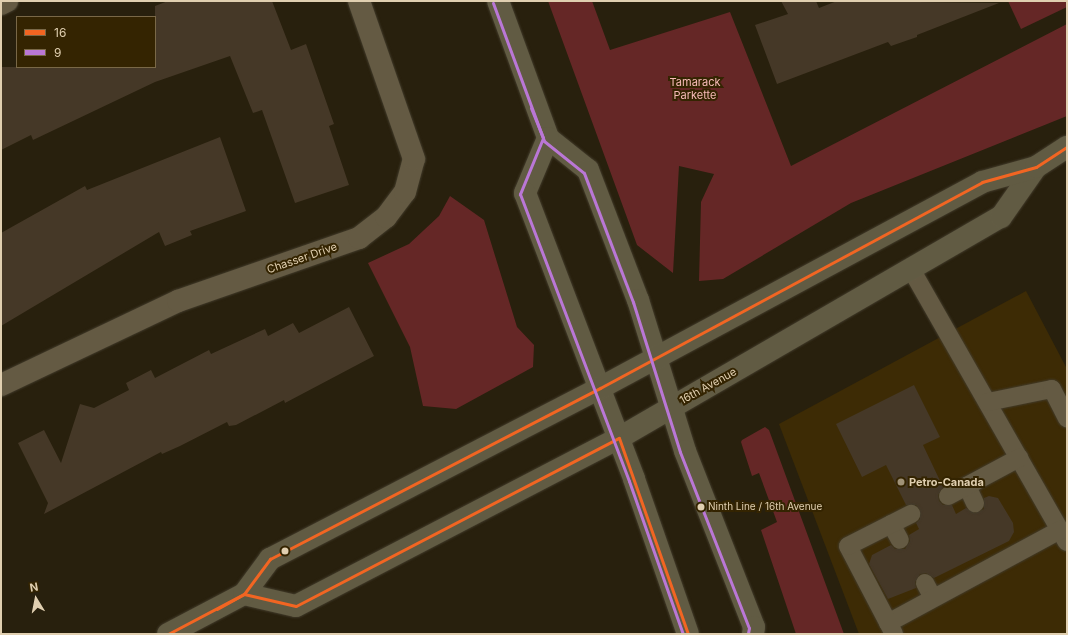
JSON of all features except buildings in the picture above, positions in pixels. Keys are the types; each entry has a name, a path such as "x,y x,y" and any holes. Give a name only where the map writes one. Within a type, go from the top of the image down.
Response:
{"main road":[{"path":"498,1 548,138 588,170 638,300 685,451 754,627 753,634"},
{"path":"548,138 525,193 619,438 688,634"},
{"name":"16th Avenue","path":"168,634 244,594 270,560 600,388 656,356 982,182 1036,167 1067,147"},
{"name":"16th Avenue","path":"244,594 296,606 619,438 671,406 1002,217 1036,167"}],"street":[{"path":"1,4 7,1"},
{"name":"Chasser Drive","path":"1,385 178,302 359,238 386,217 405,192 414,159 359,1"}],"lane":[{"path":"911,269 1063,536 1001,553 929,591 891,628 848,546 911,514"},
{"path":"988,402 1052,389 1067,418"},
{"path":"948,496 1019,458"},
{"path":"967,486 975,503"},
{"path":"891,524 900,540"}],"shaded area":[{"path":"1026,291 1067,369 1067,634 859,634 779,424"}],"green space":[{"name":"Tamarack Parkette","path":"548,1 592,1 610,50 730,12 791,166 1067,24 1067,116 851,203 723,279 699,281 701,202 714,174 679,166 673,273 637,245"},
{"path":"1008,1 1067,1 1067,7 1021,29"},
{"path":"450,196 484,220 517,327 534,345 533,367 456,409 423,406 410,347 368,263 409,244 439,216"},
{"path":"765,427 769,430 844,634 796,634 761,530 777,522 759,473 752,476 741,442"}],"transit line":[{"name":"9","path":"493,3 544,141 584,173 633,302 680,452 749,628 748,633"},
{"name":"9","path":"531,108 543,138 520,194 629,481 683,634"},
{"name":"16","path":"168,634 244,594 270,559 600,388 982,182 1036,167 1067,147"},
{"name":"16","path":"217,609 244,594 296,606 619,438 688,634"}],"place":[{"name":"Petro-Canada","path":"901,482"},
{"name":"Ninth Line / 16th Avenue","path":"701,507"}]}
